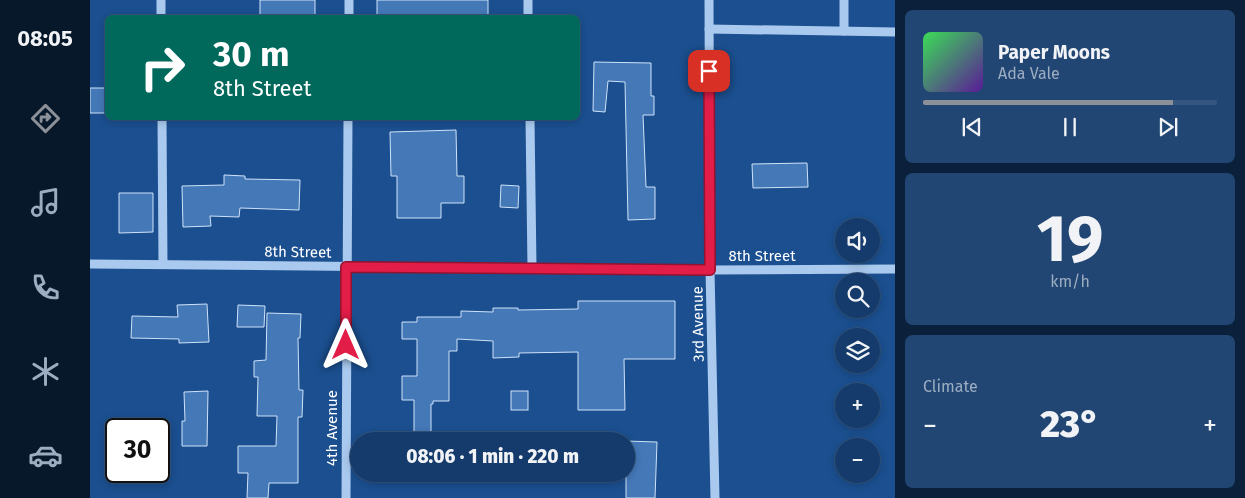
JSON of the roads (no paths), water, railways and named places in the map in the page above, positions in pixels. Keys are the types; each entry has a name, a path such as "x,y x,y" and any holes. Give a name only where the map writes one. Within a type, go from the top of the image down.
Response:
{"street":[{"path":"161,0 161,15"},
{"path":"349,15 350,0"},
{"path":"528,0 528,15"},
{"name":"3rd Avenue","path":"709,0 710,270 715,498"},
{"path":"844,0 844,31"},
{"path":"709,29 895,32"},
{"path":"162,120 162,264"},
{"name":"4th Avenue","path":"346,498 348,120"},
{"path":"530,120 532,268"},
{"name":"8th Street","path":"90,264 895,270"}]}
